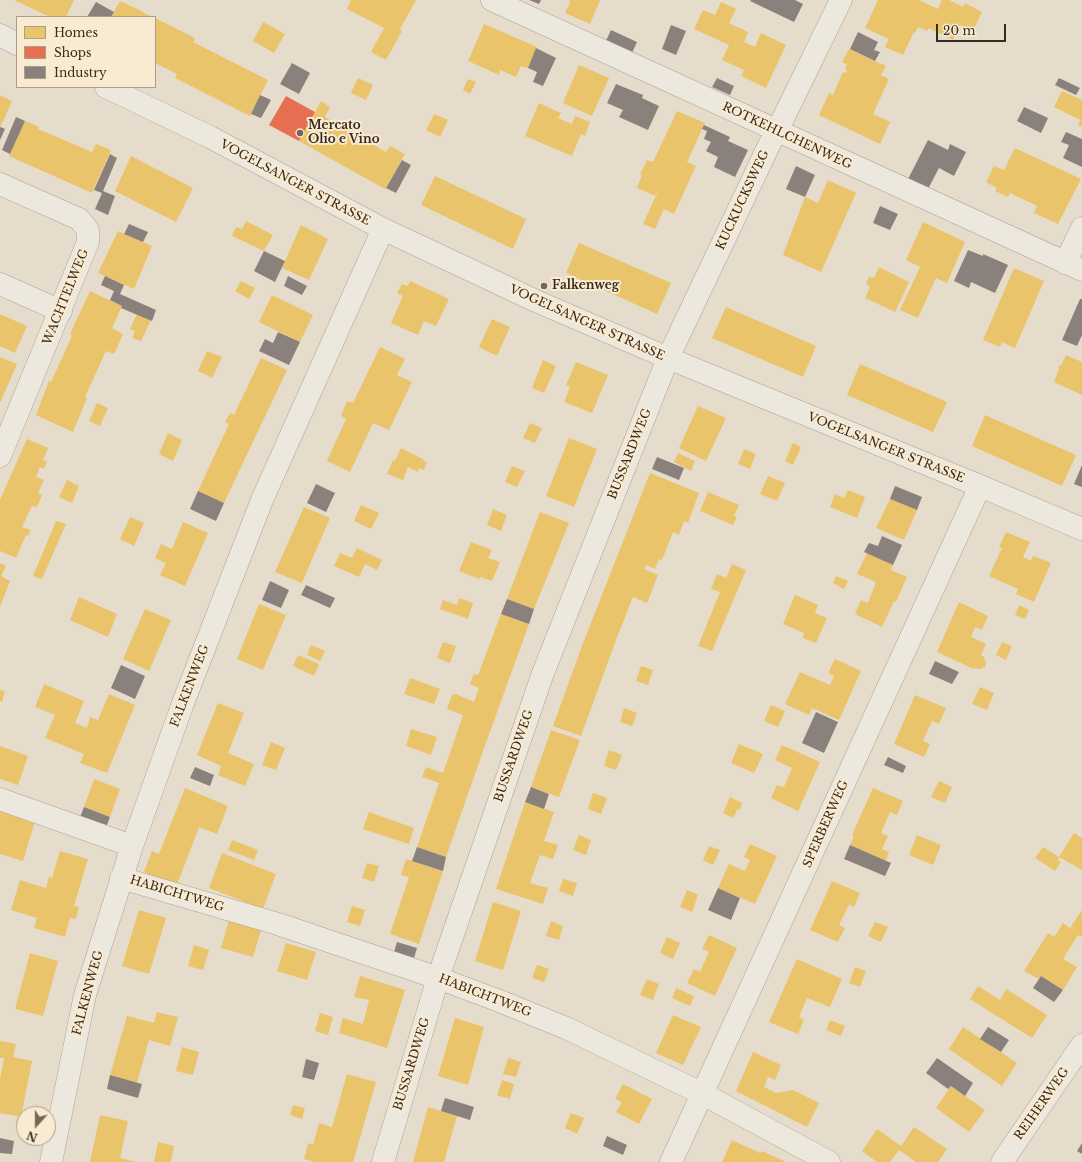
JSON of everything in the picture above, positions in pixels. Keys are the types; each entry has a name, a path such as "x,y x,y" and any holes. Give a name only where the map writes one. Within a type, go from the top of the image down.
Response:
{"street":[{"name":"ROTKEHLCHENWEG","path":"494,0 777,132 1074,267"},
{"name":"KUCKUCKSWEG","path":"668,358 770,143 777,132 841,0"},
{"path":"0,35 16,43"},
{"name":"VOGELSANGER STRASSE","path":"108,88 210,137 383,229 536,301 668,358 1082,529"},
{"name":"WACHTELWEG","path":"0,184 79,219 88,230 88,242 61,311 0,456"},
{"path":"1074,267 1082,228"},
{"name":"FALKENWEG","path":"51,1162 85,995 132,846 183,703 262,500 383,229"},
{"path":"0,284 61,311"},
{"name":"BUSSARDWEG","path":"383,1162 438,978 543,673 668,358"},
{"name":"SPERBERWEG","path":"671,1162 980,486"},
{"path":"0,800 132,846"},
{"name":"HABICHTWEG","path":"121,878 278,924 438,978 566,1028 703,1094 829,1162"},
{"name":"REIHERWEG","path":"1002,1162 1082,1046"}],"building: Homes":[{"path":"14,0 74,0 66,16 48,16"},
{"path":"351,0 416,0 400,29 402,31 386,60 371,52 384,28 347,9"},
{"path":"570,0 600,0 590,24 565,13"},
{"path":"878,0 919,0 938,9 942,0 949,0 963,7 965,3 982,12 973,31 960,25 953,40 929,28 927,31 918,27 903,55 885,47 889,39 865,28"},
{"path":"120,1 150,16 112,16"},
{"path":"721,2 736,9 729,23 748,32 744,42 755,47 761,33 786,45 766,88 741,76 744,70 722,60 729,45 694,29 703,10 715,15"},
{"path":"156,18 195,38 193,42 268,80 250,116 175,78 177,74 156,64"},
{"path":"263,22 285,34 274,53 253,41"},
{"path":"484,24 537,47 528,68 521,66 516,77 500,70 499,75 468,61"},
{"path":"849,49 886,66 881,75 889,79 873,114 890,122 880,144 819,115 829,93 833,95 843,72 846,73 847,70 845,69 847,64 842,62"},
{"path":"579,65 609,78 592,116 563,103"},
{"path":"358,78 373,85 366,100 351,93"},
{"path":"468,79 476,82 470,94 463,90"},
{"path":"1062,91 1082,100 1082,127 1078,125 1080,120 1054,107"},
{"path":"0,95 12,101 0,128"},
{"path":"321,101 330,107 325,117 386,152 390,146 405,154 385,189 299,141"},
{"path":"539,103 561,113 558,118 572,124 575,116 590,122 585,136 581,134 572,156 525,136"},
{"path":"677,111 705,123 687,162 696,166 674,214 664,209 655,229 643,224 663,180 655,196 637,188 642,175 640,175 647,160 653,162"},
{"path":"434,114 448,120 440,137 426,130"},
{"path":"25,121 39,127 38,129 92,152 96,144 111,150 92,193 9,156"},
{"path":"1015,148 1081,179 1058,224 1034,213 1037,206 1010,193 1008,197 995,191 997,188 986,182 994,166 1004,170"},
{"path":"131,156 193,188 176,222 115,191"},
{"path":"435,176 526,219 513,249 421,205"},
{"path":"828,180 856,193 821,272 783,255 805,197 818,203"},
{"path":"246,221 273,235 264,251 232,236 236,227 242,229"},
{"path":"923,222 965,242 947,283 936,278 918,318 900,310 920,267 906,260"},
{"path":"301,225 328,239 309,280 282,268"},
{"path":"118,231 152,246 134,289 98,273"},
{"path":"579,243 671,283 657,314 566,273"},
{"path":"879,267 909,282 895,312 865,298 870,287 866,283 869,277 874,278"},
{"path":"1014,268 1044,281 1015,348 1002,342 1000,347 983,340"},
{"path":"241,281 255,288 249,299 235,291"},
{"path":"410,281 449,299 436,326 424,321 418,335 391,323 403,296 397,293 402,284 408,286"},
{"path":"90,291 122,306 112,328 123,334 114,354 106,351 85,397 87,398 73,432 36,415 49,381 51,382 72,336 70,334"},
{"path":"272,295 313,315 300,342 259,322"},
{"path":"726,307 816,346 803,377 712,338"},
{"path":"0,314 27,326 15,353 0,346"},
{"path":"137,314 151,320 141,341 132,338 135,331 130,329"},
{"path":"492,319 510,327 497,356 479,347"},
{"path":"380,347 405,359 397,375 412,382 389,430 373,423 350,472 327,461 346,419 341,416 347,401 353,403"},
{"path":"207,351 222,357 212,378 198,371"},
{"path":"1066,355 1082,362 1082,395 1054,382 1059,369 1058,368 1060,365 1061,366"},
{"path":"0,357 17,364 0,403"},
{"path":"261,358 287,370 224,503 198,491 229,424 225,422 230,413 234,415"},
{"path":"543,360 556,366 544,393 532,388"},
{"path":"576,362 608,375 592,413 564,402 570,387 566,385"},
{"path":"860,364 947,402 933,432 847,395"},
{"path":"97,403 108,408 100,426 89,421"},
{"path":"698,406 726,418 706,461 679,448"},
{"path":"985,415 1076,455 1062,486 972,446"},
{"path":"530,423 542,428 535,443 523,438"},
{"path":"168,433 182,440 173,461 159,454"},
{"path":"569,438 597,449 574,507 546,496"},
{"path":"27,439 48,448 43,460 47,462 44,469 40,467 36,477 44,480 38,493 42,495 37,507 32,506 22,527 31,530 28,536 26,535 16,558 0,551 0,500"},
{"path":"793,443 801,447 793,465 785,461"},
{"path":"401,448 427,462 424,470 419,468 418,472 408,467 403,480 387,474 393,460 395,461"},
{"path":"744,449 756,454 750,469 738,464"},
{"path":"678,453 695,461 691,471 674,462"},
{"path":"512,466 525,471 517,487 505,482"},
{"path":"650,473 699,493 688,523 684,521 679,535 673,532 662,560 659,559 655,569 646,565 644,569 658,575 647,603 633,597 581,736 553,726 583,643"},
{"path":"768,476 785,483 777,501 760,494"},
{"path":"67,480 79,486 72,503 59,497"},
{"path":"848,490 865,497 857,518 830,507 835,494 844,498"},
{"path":"708,492 739,505 734,516 737,517 733,525 700,511"},
{"path":"890,499 917,510 904,540 876,528"},
{"path":"361,505 379,513 371,529 354,521"},
{"path":"304,507 330,518 302,583 275,572"},
{"path":"493,509 507,515 501,531 487,525"},
{"path":"540,512 569,523 534,609 507,599"},
{"path":"130,517 144,523 134,546 120,539"},
{"path":"56,521 66,524 42,579 33,576"},
{"path":"183,522 208,533 185,586 160,575 166,563 155,558 161,544 172,549"},
{"path":"1006,532 1030,542 1023,557 1031,561 1033,556 1051,563 1034,602 1016,594 1018,589 989,576 1002,548 999,547"},
{"path":"471,542 492,550 488,558 500,562 492,581 480,577 479,579 459,571"},
{"path":"357,548 382,560 377,570 365,564 359,577 334,566 340,553 352,558"},
{"path":"867,553 893,565 891,570 907,577 896,602 894,601 882,627 855,614 861,600 868,603 876,582 857,574"},
{"path":"0,563 6,566 1,576 10,581 0,607"},
{"path":"732,564 746,570 712,651 698,646 720,592 711,589 717,574 726,578"},
{"path":"836,576 848,581 844,589 833,583"},
{"path":"795,595 818,605 815,613 827,618 816,643 803,638 804,633 783,624"},
{"path":"79,597 117,614 108,637 70,620"},
{"path":"459,598 473,603 468,619 440,609 443,600 457,605"},
{"path":"959,602 988,616 982,630 975,627 971,637 986,644 981,655 984,657 986,664 985,667 981,669 974,669 937,652"},
{"path":"259,604 286,615 263,670 237,659"},
{"path":"1019,605 1029,610 1025,619 1015,615"},
{"path":"145,609 171,620 149,671 123,659"},
{"path":"501,614 529,624 446,857 417,847 439,783 422,777 426,767 443,773 463,715 447,709 452,695 456,694 474,702 479,688 470,684 474,674 478,675"},
{"path":"443,642 456,646 450,663 437,658"},
{"path":"1002,642 1012,646 1006,660 996,655"},
{"path":"311,645 325,651 320,661 307,655"},
{"path":"298,655 319,664 314,676 293,666"},
{"path":"835,659 861,671 839,720 812,708 809,715 785,704 800,672 830,685 834,676 828,673"},
{"path":"641,666 653,670 648,685 636,681"},
{"path":"410,678 440,689 434,704 404,694"},
{"path":"44,684 84,701 75,723 87,728 90,717 98,720 109,694 135,705 107,773 80,763 84,754 45,738 55,715 35,707"},
{"path":"980,687 994,693 987,710 972,704"},
{"path":"0,690 5,691 2,702 0,701"},
{"path":"915,695 946,708 939,724 932,721 923,741 930,744 924,757 894,744"},
{"path":"218,703 244,713 228,753 254,764 245,786 218,775 221,766 197,755"},
{"path":"771,705 785,711 778,727 764,721"},
{"path":"624,708 637,713 632,726 620,722"},
{"path":"411,729 437,737 431,755 406,746"},
{"path":"551,730 580,740 559,797 531,787"},
{"path":"271,742 285,748 276,770 262,765"},
{"path":"739,744 763,754 754,773 731,763"},
{"path":"782,745 820,762 798,811 771,798 777,785 784,787 792,768 775,760"},
{"path":"0,746 28,756 18,785 0,779"},
{"path":"609,750 622,755 616,770 604,766"},
{"path":"94,779 120,789 110,817 84,807"},
{"path":"939,781 952,787 945,803 931,797"},
{"path":"185,788 228,806 217,834 199,827 177,885 144,872 152,851 159,854"},
{"path":"873,788 903,801 897,815 890,812 881,833 888,836 882,849 889,852 886,861 850,845 854,836 852,835"},
{"path":"593,793 607,798 601,814 588,809"},
{"path":"730,797 742,803 740,810 738,808 733,818 723,813"},
{"path":"525,802 554,812 544,841 558,845 553,859 540,855 530,883 548,888 543,904 496,889"},
{"path":"0,811 35,821 23,861 0,854"},
{"path":"369,812 414,828 409,844 363,829"},
{"path":"1074,833 1082,838 1082,870 1059,857"},
{"path":"579,835 591,840 586,855 573,850"},
{"path":"917,835 941,845 933,865 909,855"},
{"path":"232,840 258,850 254,860 228,850"},
{"path":"750,844 777,856 755,904 718,888 729,864 745,871 750,860 744,857"},
{"path":"709,846 720,850 713,865 703,860"},
{"path":"1043,847 1059,857 1058,860 1061,862 1055,871 1035,858"},
{"path":"60,851 88,859 74,906 79,907 76,919 70,918 65,937 34,928 37,918 11,910 20,880 46,888 49,877 52,878"},
{"path":"222,853 276,874 263,909 209,888"},
{"path":"406,859 443,871 419,944 390,934 409,877 401,875"},
{"path":"367,863 379,866 374,882 362,878"},
{"path":"563,879 577,883 573,896 559,891"},
{"path":"832,881 860,893 854,907 849,905 839,925 845,928 838,942 810,930"},
{"path":"687,890 698,895 692,912 680,907"},
{"path":"493,902 521,911 503,970 475,961"},
{"path":"352,906 365,910 360,926 347,922"},
{"path":"139,910 166,918 149,974 122,966"},
{"path":"1082,910 1082,937 1078,935 1063,959 1077,967 1063,990 1041,976 1039,979 1024,971 1048,933 1054,937 1063,923 1070,928"},
{"path":"229,920 261,930 253,957 221,948"},
{"path":"551,921 563,926 559,940 546,936"},
{"path":"875,922 888,927 881,942 868,936"},
{"path":"709,935 737,948 715,996 687,983 694,969 700,972 709,952 702,949"},
{"path":"667,937 680,943 673,959 660,953"},
{"path":"286,943 316,952 307,980 277,971"},
{"path":"194,945 209,950 203,970 188,966"},
{"path":"30,953 58,961 43,1016 15,1009"},
{"path":"797,959 842,979 830,1007 807,998 799,1017 804,1020 798,1034 769,1022"},
{"path":"537,965 549,969 544,982 532,978"},
{"path":"855,967 866,971 860,987 849,983"},
{"path":"360,976 405,990 387,1048 339,1033 343,1018 363,1024 369,1000 354,997"},
{"path":"647,979 659,984 653,1000 640,995"},
{"path":"978,986 1000,1000 1006,989 1047,1015 1032,1038 970,999"},
{"path":"676,988 694,996 690,1006 672,998"},
{"path":"157,1012 178,1017 170,1046 149,1040 137,1083 110,1075 127,1016 154,1023"},
{"path":"320,1013 333,1017 328,1035 315,1031"},
{"path":"673,1015 701,1027 683,1065 656,1053"},
{"path":"455,1018 484,1027 468,1085 438,1076"},
{"path":"830,1020 845,1026 841,1036 826,1030"},
{"path":"963,1027 1017,1063 1002,1086 949,1049"},
{"path":"0,1041 16,1044 13,1057 32,1061 23,1106 16,1106 16,1116 0,1113 0,1079 4,1058 0,1058"},
{"path":"182,1047 199,1052 193,1075 176,1071"},
{"path":"753,1052 781,1065 775,1080 768,1077 764,1087 776,1093 793,1090 819,1103 807,1127 736,1091"},
{"path":"508,1058 521,1062 516,1077 503,1074"},
{"path":"347,1074 376,1082 353,1162 314,1162 304,1159 308,1143 313,1145 319,1123 332,1127"},
{"path":"502,1080 514,1084 510,1099 497,1095"},
{"path":"623,1084 652,1099 639,1124 616,1112 622,1102 615,1099"},
{"path":"951,1086 985,1110 969,1132 936,1108"},
{"path":"293,1105 305,1108 302,1119 290,1115"},
{"path":"428,1107 457,1116 444,1162 413,1162"},
{"path":"571,1113 584,1118 577,1134 565,1128"},
{"path":"100,1115 128,1121 120,1158 136,1162 90,1162"},
{"path":"914,1127 947,1149 938,1162 916,1162 899,1150 890,1162 877,1162 862,1151 877,1129 901,1146"},
{"path":"732,1140 760,1153 762,1151 786,1162 722,1162"},
{"path":"158,1142 174,1146 171,1162 154,1162"}],"building: Shops":[{"path":"286,96 315,112 299,141 269,125"}],"building: Industry":[{"path":"529,0 541,0 539,4"},
{"path":"795,0 803,4 794,22 750,1"},
{"path":"96,2 114,12 112,16 88,16"},
{"path":"671,25 686,31 676,55 662,49"},
{"path":"611,30 637,42 631,55 605,43"},
{"path":"858,32 878,42 874,50 880,52 875,61 850,49"},
{"path":"536,48 556,58 543,86 533,82 537,72 528,68"},
{"path":"292,63 310,73 299,94 280,84"},
{"path":"717,78 734,86 730,95 712,87"},
{"path":"1059,78 1080,88 1076,95 1055,85"},
{"path":"616,84 643,95 642,98 659,106 648,130 619,117 623,110 607,103"},
{"path":"260,95 271,100 261,118 251,114"},
{"path":"1024,107 1048,118 1041,133 1017,121"},
{"path":"16,117 25,121 10,154 2,150"},
{"path":"704,125 730,137 728,141 748,150 735,177 714,167 718,157 706,151 711,142 704,139 707,131 702,129"},
{"path":"0,128 5,129 0,140"},
{"path":"1066,132 1082,139 1082,167 1063,158 1069,145 1061,142"},
{"path":"928,140 948,150 950,144 966,152 954,176 939,168 926,193 906,183"},
{"path":"110,154 117,158 103,191 115,196 108,215 95,209 102,193 94,190"},
{"path":"402,160 411,165 396,193 386,188"},
{"path":"796,166 815,175 805,197 786,189"},
{"path":"880,206 898,214 890,230 873,223"},
{"path":"129,224 148,232 143,242 124,234"},
{"path":"968,250 983,256 983,254 1008,265 995,293 971,282 969,288 954,281"},
{"path":"264,251 285,261 275,282 254,271"},
{"path":"105,276 124,285 120,294 156,310 152,321 121,308 122,306 110,300 114,291 101,285"},
{"path":"288,276 307,286 302,295 284,286"},
{"path":"1080,299 1082,299 1082,335 1077,346 1062,340"},
{"path":"278,332 300,342 289,365 259,351 265,339 273,343"},
{"path":"657,457 684,468 679,480 652,469"},
{"path":"1082,465 1082,487 1074,484"},
{"path":"316,484 335,493 326,512 307,503"},
{"path":"895,486 922,497 917,510 890,499"},
{"path":"198,491 224,503 216,521 190,509"},
{"path":"882,536 902,545 893,565 864,552 869,543 878,546"},
{"path":"270,581 289,590 281,608 262,600"},
{"path":"306,585 335,598 330,608 301,595"},
{"path":"507,599 534,609 529,624 501,614"},
{"path":"935,661 959,672 952,684 929,674"},
{"path":"121,665 145,676 135,699 111,688"},
{"path":"816,712 838,722 824,753 802,743"},
{"path":"888,757 906,766 903,773 884,765"},
{"path":"195,767 214,775 210,786 190,778"},
{"path":"531,787 549,794 544,809 525,802"},
{"path":"84,807 110,817 105,830 79,820"},
{"path":"850,845 891,863 885,876 844,859"},
{"path":"417,847 446,857 443,871 412,861"},
{"path":"718,888 740,898 731,920 708,910"},
{"path":"397,942 417,948 414,958 394,952"},
{"path":"1041,976 1063,990 1054,1002 1033,988"},
{"path":"988,1027 1009,1040 1001,1052 980,1039"},
{"path":"937,1058 973,1083 965,1096 951,1086 948,1089 926,1073"},
{"path":"306,1059 319,1063 314,1080 302,1077"},
{"path":"110,1075 142,1084 138,1098 107,1089"},
{"path":"445,1098 474,1107 470,1120 441,1111"},
{"path":"607,1136 627,1145 623,1155 603,1146"},
{"path":"0,1138 14,1141 12,1154 0,1153"},
{"path":"1082,1143 1082,1154 1077,1151"}],"place":[{"name":"Mercato Olio e Vino","path":"300,133"},
{"name":"Falkenweg","path":"544,286"}]}
